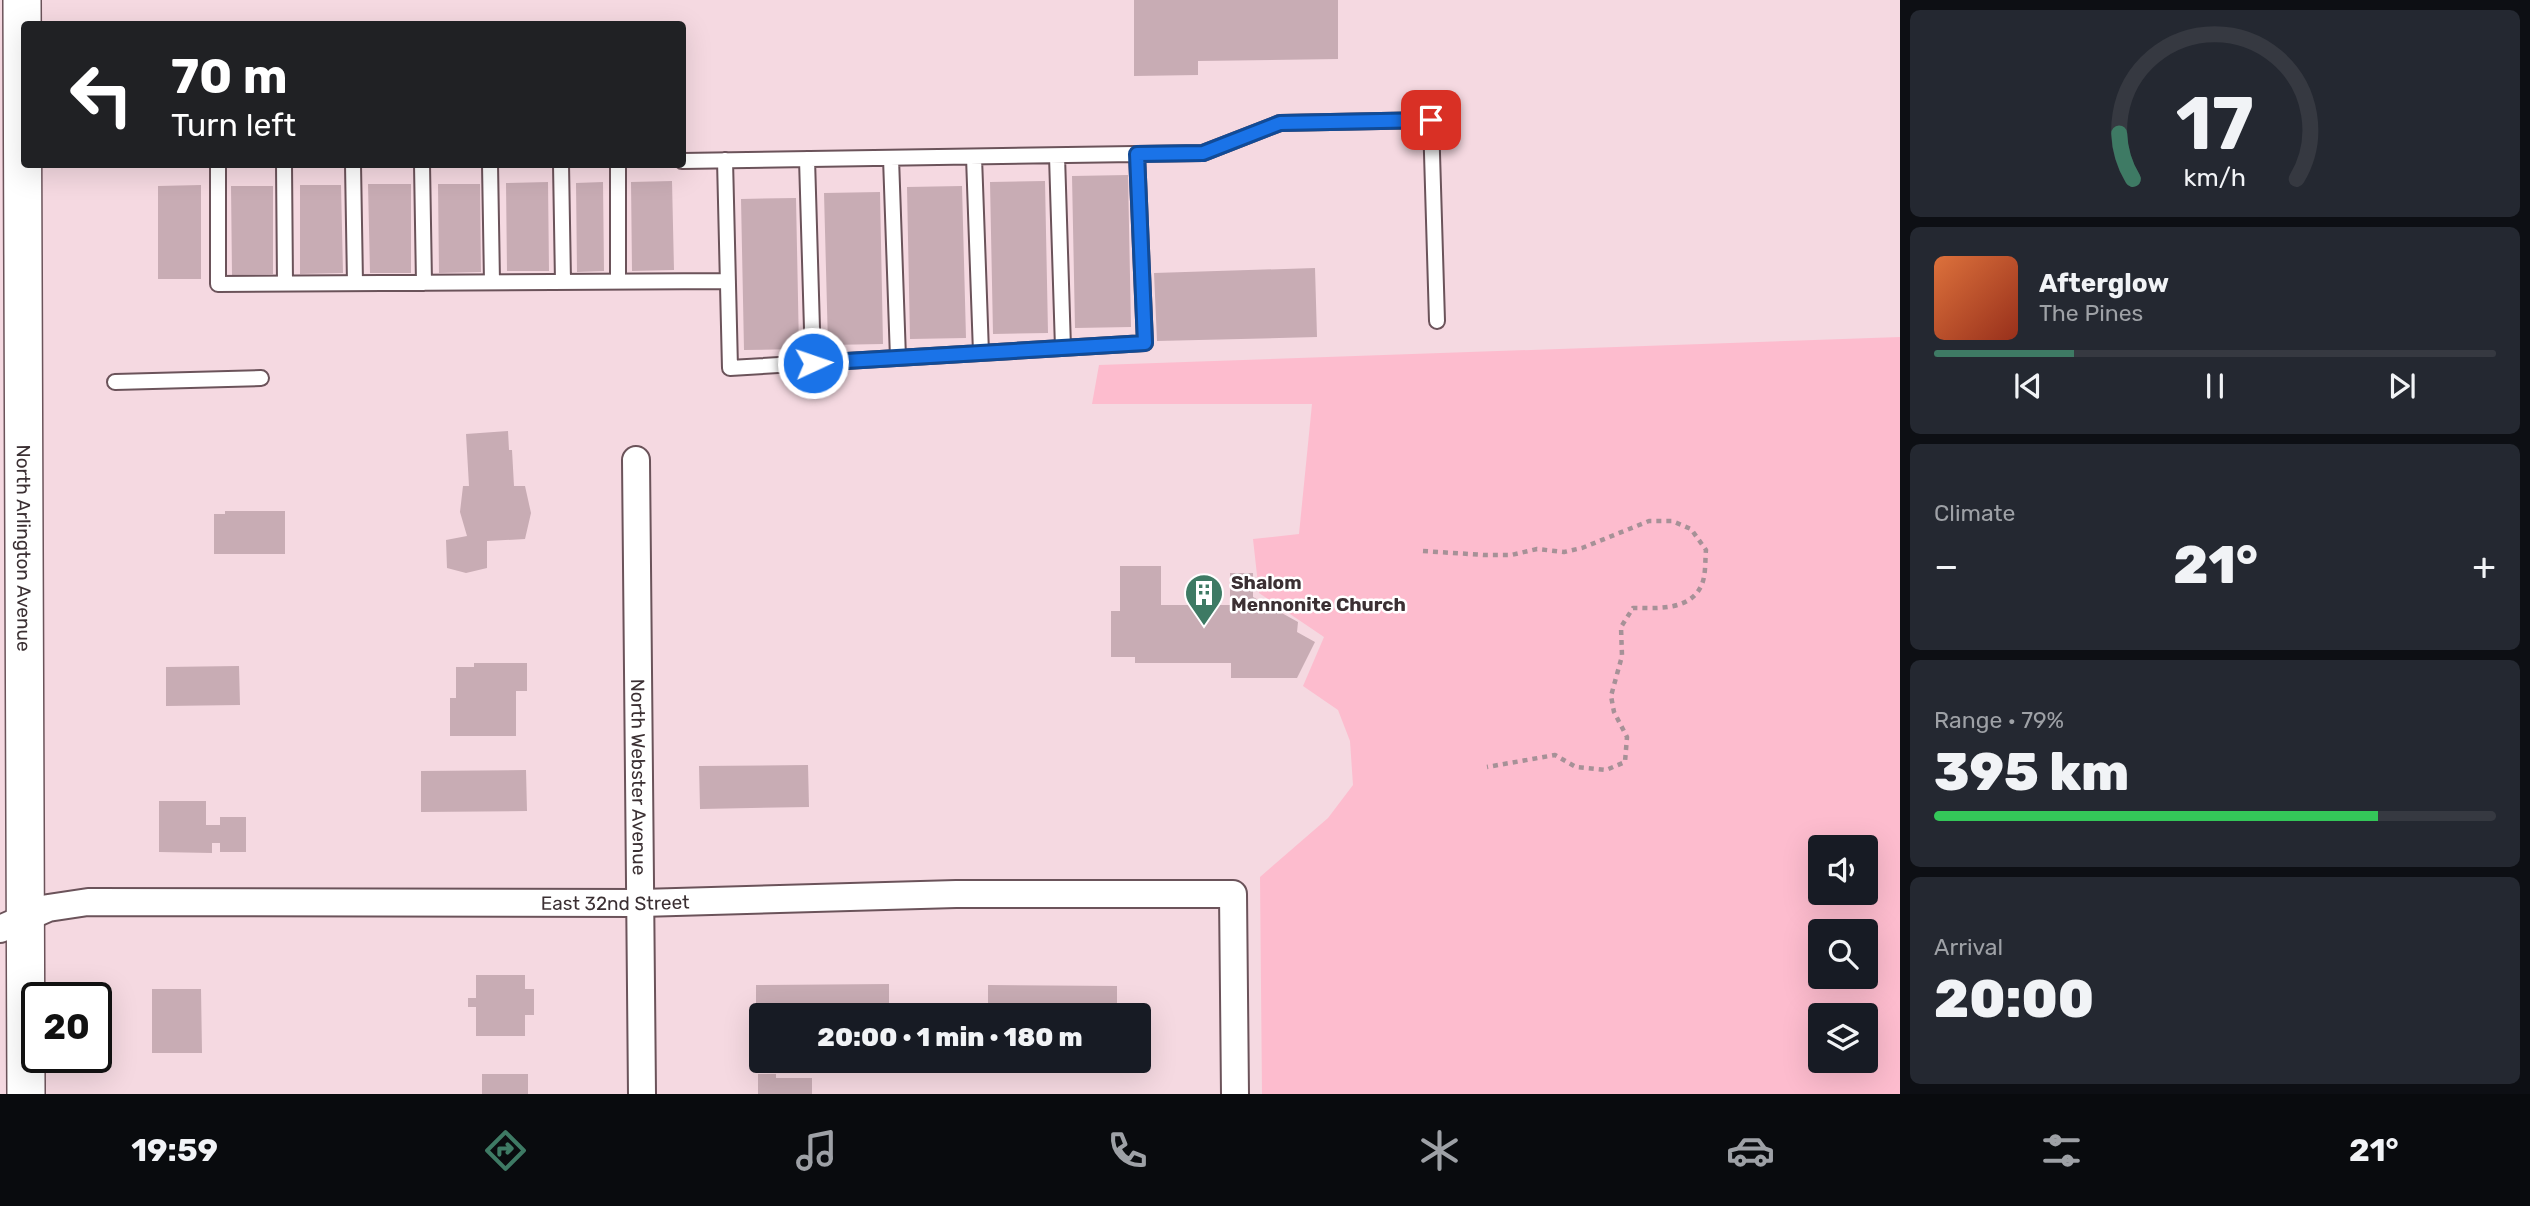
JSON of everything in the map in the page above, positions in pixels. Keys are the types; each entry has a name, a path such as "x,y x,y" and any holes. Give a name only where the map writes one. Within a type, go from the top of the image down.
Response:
{"main road":[{"name":"North Arlington Avenue","path":"22,0 22,21"},
{"name":"North Arlington Avenue","path":"23,168 13,924 26,1094"}],"street":[{"name":"North Webster Avenue","path":"636,460 642,1094"},
{"name":"East 32nd Street","path":"13,924 56,906 89,902 641,904 956,894 1233,894 1235,1094"}],"lane":[{"path":"686,161 1203,153 1280,123 1431,120 1437,321"},
{"path":"725,160 730,368 1145,343 1137,154"},
{"path":"1057,156 1063,348"},
{"path":"974,157 981,353"},
{"path":"891,158 898,358"},
{"path":"807,159 813,363"},
{"path":"218,168 218,284 728,281"},
{"path":"284,168 285,283"},
{"path":"354,168 355,283"},
{"path":"422,168 424,283"},
{"path":"490,168 492,282"},
{"path":"561,168 563,282"},
{"path":"618,168 618,281"},
{"path":"115,382 261,378"}],"path":[{"path":"1423,551 1484,555 1511,555 1537,549 1564,552 1582,548 1648,521 1672,521 1691,529 1706,550 1703,583 1689,601 1663,609 1633,608 1621,627 1622,656 1611,696 1627,737 1625,762 1606,770 1576,766 1555,754 1487,766"}],"shaded area":[{"path":"1900,337 1900,1094 1262,1094 1260,877 1328,818 1353,785 1350,741 1338,710 1303,686 1324,637 1259,593 1253,539 1299,534 1312,404 1092,404 1099,365"}],"building":[{"path":"1134,0 1338,0 1338,59 1198,61 1198,75 1134,76"},
{"path":"1128,175 1131,327 1075,328 1072,176"},
{"path":"672,181 674,270 632,271 631,182"},
{"path":"1045,181 1048,333 993,334 990,182"},
{"path":"548,182 549,271 507,271 506,183"},
{"path":"603,182 604,271 577,272 576,183"},
{"path":"368,184 411,184 411,273 370,273"},
{"path":"438,184 480,184 481,272 439,273"},
{"path":"201,185 201,279 158,279 158,186"},
{"path":"300,185 341,185 343,273 300,274"},
{"path":"231,186 273,186 273,274 232,275"},
{"path":"962,186 966,338 910,339 907,187"},
{"path":"880,192 883,344 828,345 824,193"},
{"path":"796,198 799,349 744,350 741,199"},
{"path":"1315,268 1317,337 1157,341 1154,273"},
{"path":"508,431 514,486 525,486 531,513 525,539 487,541 487,568 466,573 447,568 446,540 467,536 460,512 463,486 469,486 466,434"},
{"path":"225,511 285,511 285,554 214,554 214,514 225,514"},
{"name":"Shalom Mennonite Church","path":"1120,566 1161,566 1161,605 1230,605 1230,573 1253,573 1253,597 1298,622 1297,632 1315,642 1297,678 1231,678 1231,663 1135,663 1135,657 1111,657 1111,611 1120,611"},
{"path":"474,663 527,663 527,691 516,691 516,736 450,736 450,698 456,698 456,667 474,667"},
{"path":"239,666 240,705 166,706 166,667"},
{"path":"808,765 809,807 700,809 699,766"},
{"path":"526,770 527,811 421,812 421,771"},
{"path":"159,801 206,801 206,825 220,825 220,817 246,817 246,852 220,852 220,843 212,843 212,853 159,852"},
{"path":"476,975 525,975 525,989 534,989 534,1015 525,1015 525,1036 476,1036 476,1007 468,1007 468,998 476,998"},
{"path":"889,984 889,1003 756,1003 756,985"},
{"path":"988,985 1117,986 1117,1003 988,1003"},
{"path":"152,989 201,989 202,1053 152,1053"},
{"path":"482,1074 528,1074 528,1094 482,1094"},
{"path":"758,1074 776,1074 776,1078 812,1078 812,1094 758,1094"}],"place":[{"name":"Shalom Mennonite Church","path":"1204,627"}],"route":[{"path":"813,363 1145,343 1137,154 1203,153 1280,123 1431,120"}]}
